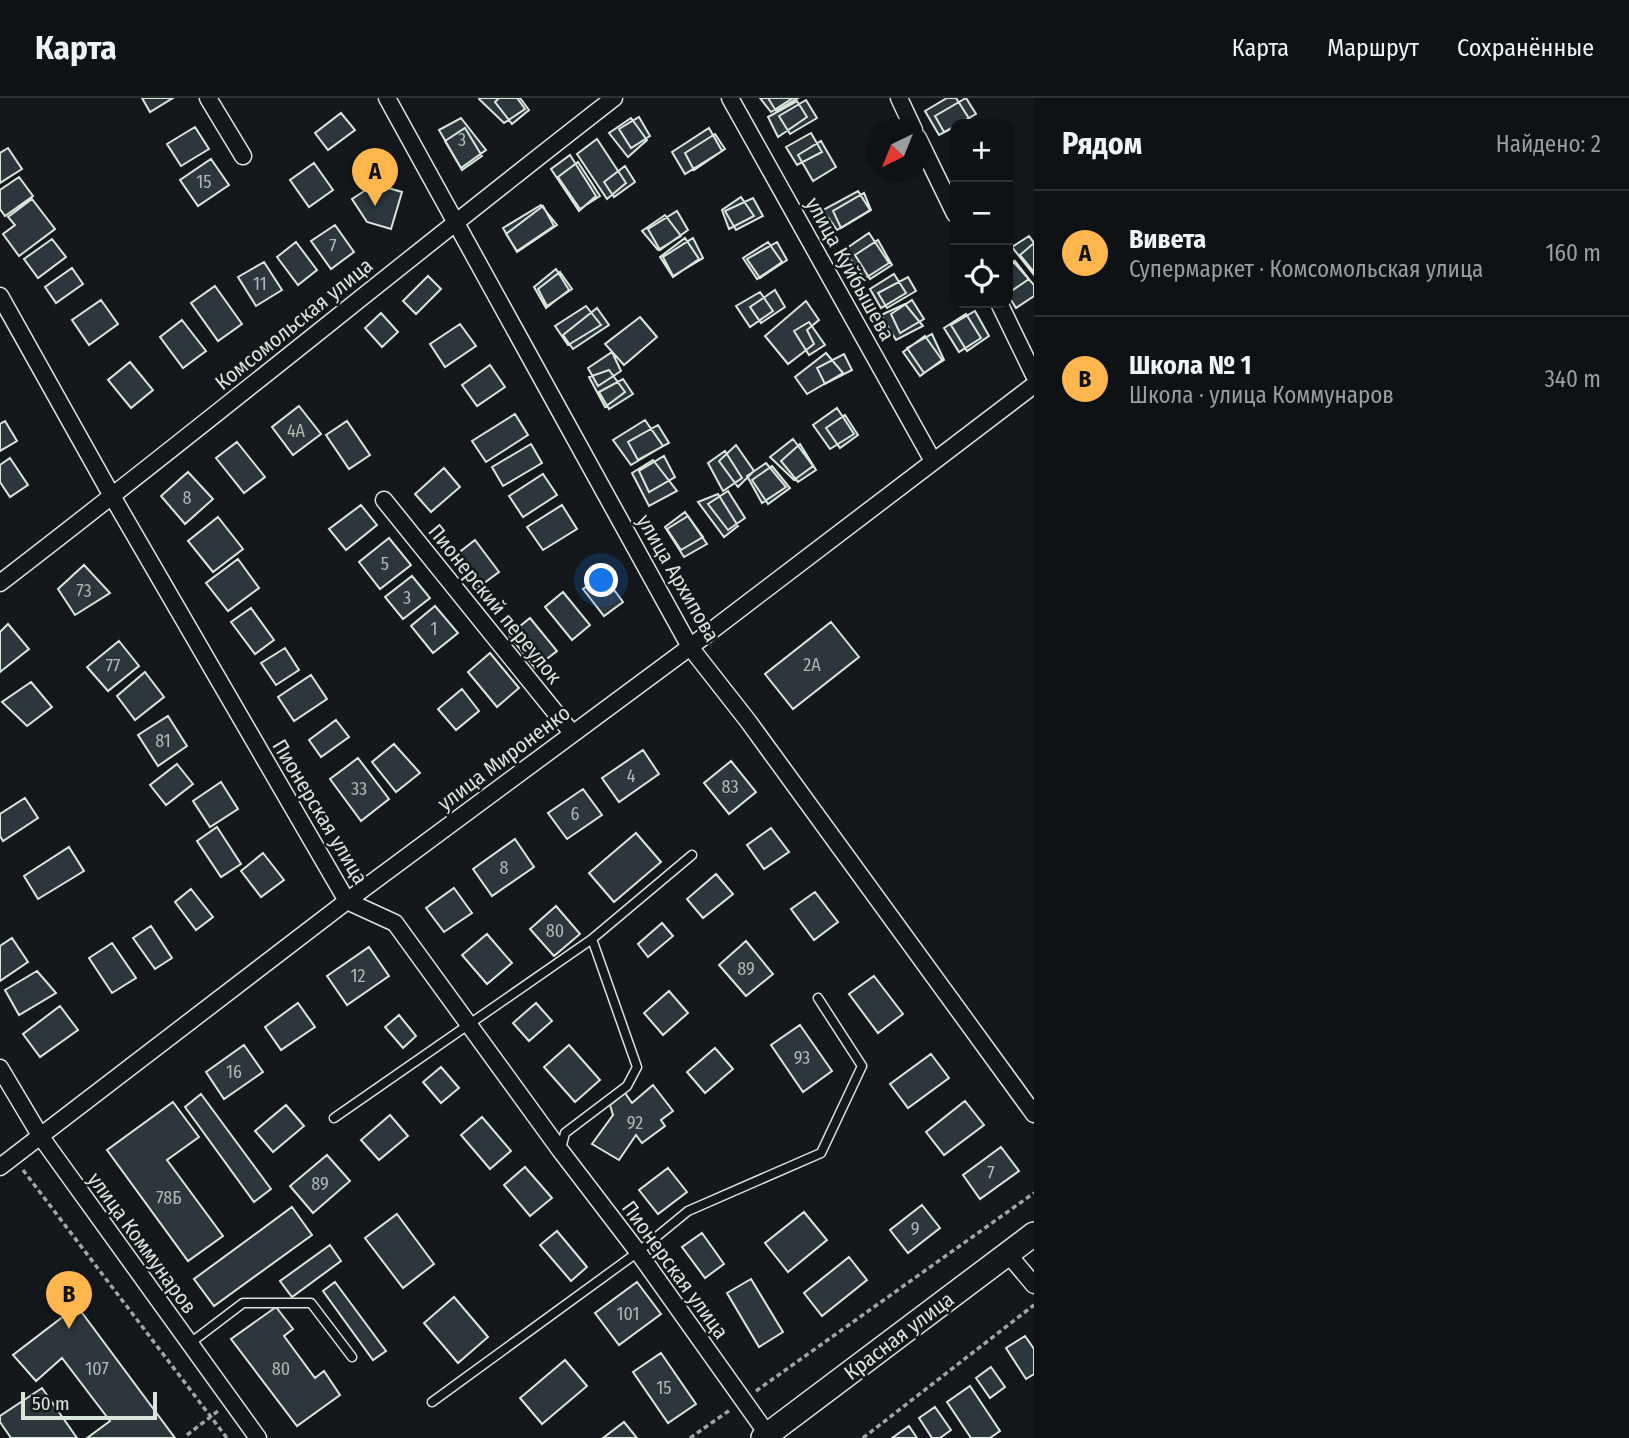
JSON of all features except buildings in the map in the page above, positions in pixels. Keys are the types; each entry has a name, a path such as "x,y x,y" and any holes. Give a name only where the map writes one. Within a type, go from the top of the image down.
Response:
{"main road":[{"name":"Красная улица","path":"765,1436 1034,1234"}],"street":[{"path":"208,98 243,156"},
{"name":"улица Архипова","path":"387,98 690,647 748,721 1034,1114"},
{"name":"Комсомольская улица","path":"0,583 456,220 614,98"},
{"name":"улица Куйбышева","path":"730,98 933,461"},
{"path":"899,98 909,119"},
{"path":"929,159 950,203"},
{"name":"Пионерская улица","path":"0,296 346,901 395,923 560,1150 638,1252 765,1436"},
{"path":"1001,308 1034,375"},
{"name":"улица Мироненко","path":"0,1167 346,901 690,647 1034,385"},
{"name":"Пионерский переулок","path":"384,500 572,733"},
{"name":"улица Коммунаров","path":"0,1068 41,1137 258,1438"},
{"path":"1008,1254 1034,1285"}],"lane":[{"path":"334,1118 592,939 692,855"},
{"path":"560,1150 565,1133 627,1086 637,1067 592,939"},
{"path":"432,1402 638,1252 688,1211 821,1153 862,1066 818,998"},
{"path":"189,1344 243,1303 311,1303 352,1357"}],"path":[{"path":"14,1157 227,1438"},
{"path":"690,1438 1034,1193"},
{"path":"863,1438 1034,1305"},
{"path":"187,1435 230,1402"}],"place":[{"name":"Вивета","path":"375,206"},
{"name":"Школа № 1","path":"69,1329"}]}
